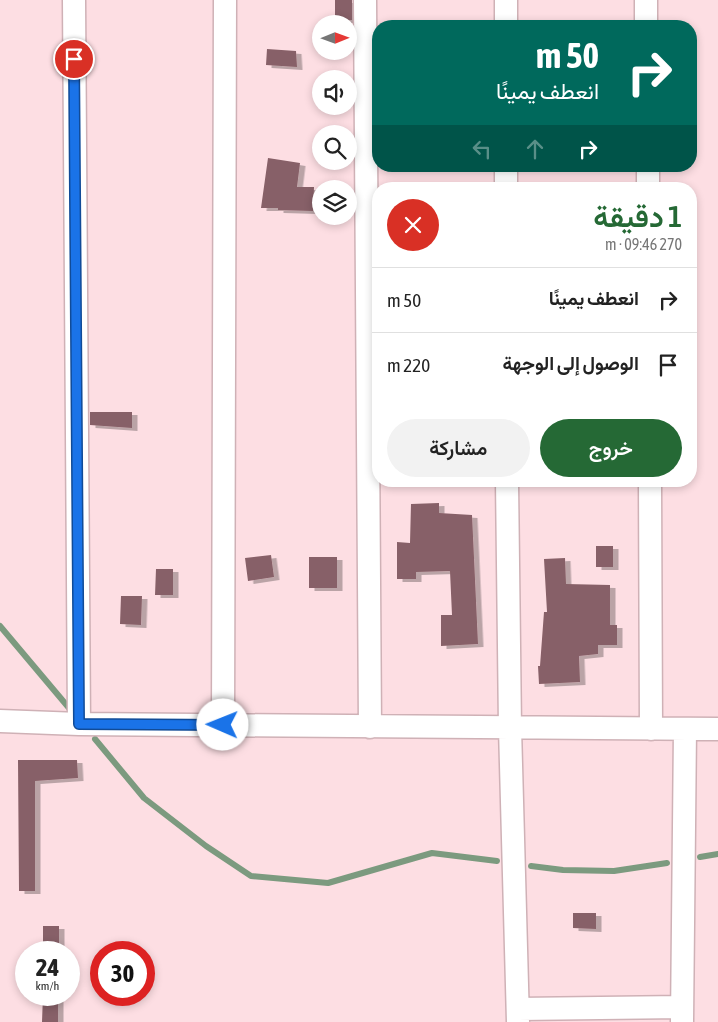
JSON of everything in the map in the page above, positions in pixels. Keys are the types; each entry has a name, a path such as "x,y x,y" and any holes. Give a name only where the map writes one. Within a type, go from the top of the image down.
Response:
{"street":[{"path":"74,0 79,724"},
{"path":"223,725 225,0"},
{"path":"365,0 370,727"},
{"path":"506,0 506,20"},
{"path":"646,0 646,20"},
{"path":"507,487 510,728 518,1015 682,1014 685,729"},
{"path":"650,487 651,729"},
{"path":"0,722 718,729"}],"building":[{"path":"335,0 352,0 352,15 335,15"},
{"path":"267,49 296,51 297,67 266,65"},
{"path":"268,158 300,163 297,187 312,187 312,211 261,208"},
{"path":"90,412 132,412 132,428 90,425"},
{"path":"439,503 439,513 472,515 478,644 441,646 441,615 452,615 450,571 416,572 416,579 397,579 397,542 410,543 411,504"},
{"path":"596,546 613,546 613,567 596,567"},
{"path":"271,555 274,577 248,581 245,558"},
{"path":"309,557 337,557 337,588 309,588"},
{"path":"565,558 566,584 610,585 610,625 617,625 617,645 598,645 598,654 579,656 580,682 539,684 538,666 540,666 544,612 547,612 544,559"},
{"path":"156,569 173,569 173,595 155,595"},
{"path":"121,596 142,596 141,625 120,624"},
{"path":"18,760 77,760 78,778 35,781 35,891 19,891"},
{"path":"573,913 596,913 596,929 573,928"},
{"path":"43,926 59,926 59,941 43,941"},
{"path":"43,1006 58,1006 58,1022 42,1022"}],"waterway":[{"path":"0,626 69,708"},
{"path":"95,739 144,798 206,846 251,876 328,883 432,853 497,861"},
{"path":"700,857 718,854"},
{"path":"531,866 563,870 614,871 667,863"}],"route":[{"path":"74,59 79,724 223,725"}]}
